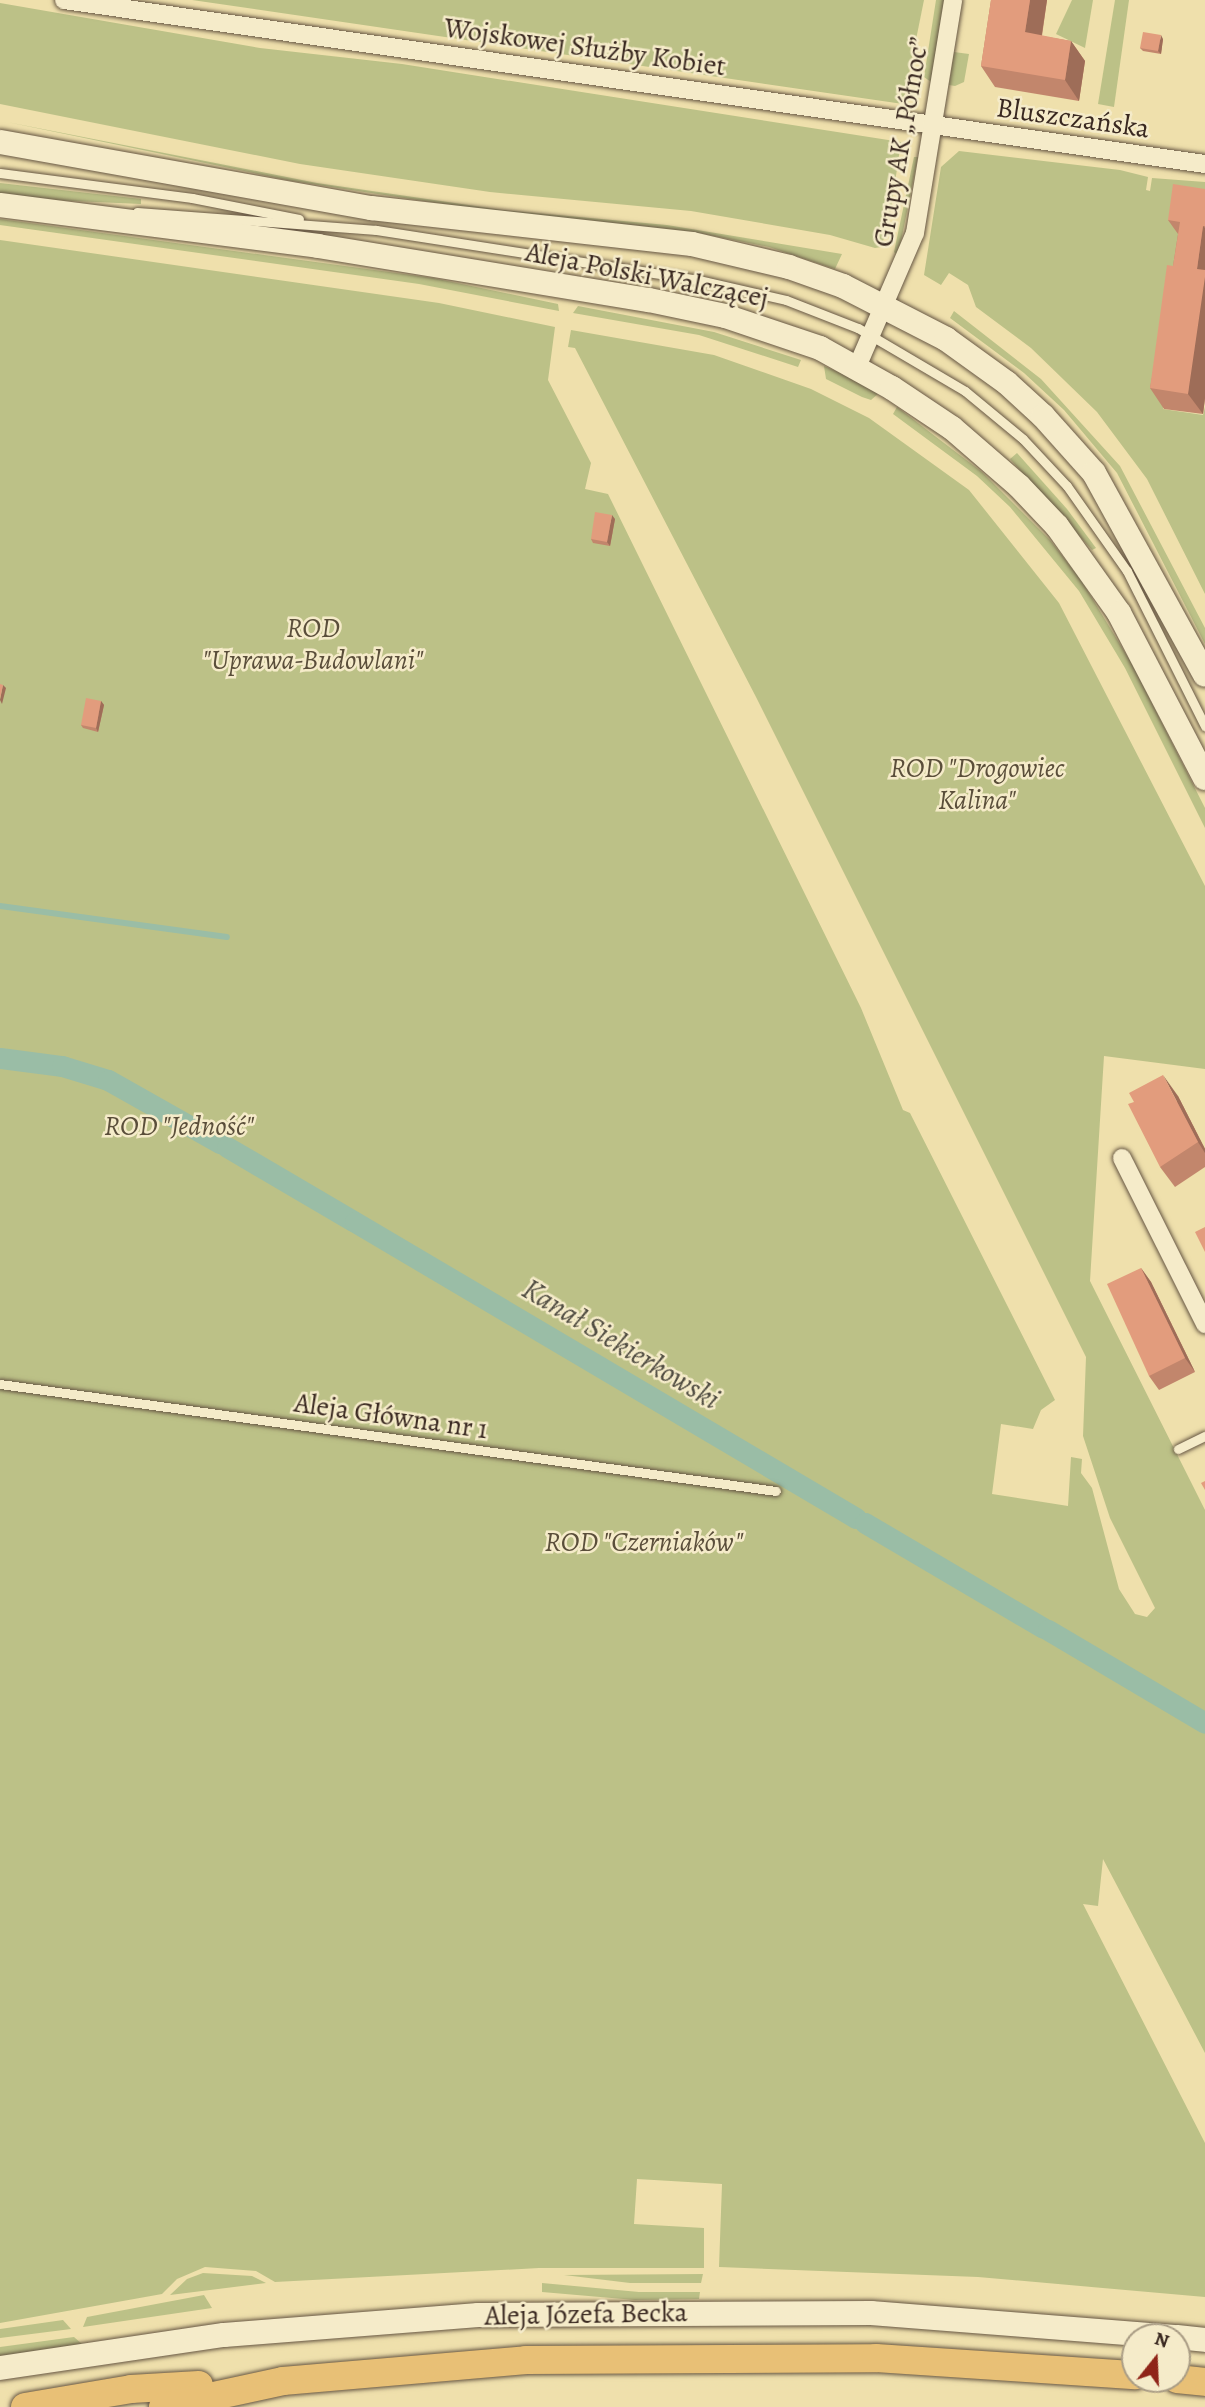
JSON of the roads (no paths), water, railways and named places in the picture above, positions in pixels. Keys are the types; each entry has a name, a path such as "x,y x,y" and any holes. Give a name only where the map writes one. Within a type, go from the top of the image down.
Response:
{"main road":[{"name":"Aleja Polski Walczącej","path":"0,142 371,208 692,244 789,267 885,306 946,339 1007,383 1094,473 1205,675"},
{"name":"Aleja Polski Walczącej","path":"0,205 318,246 649,300 766,327 857,367 971,443 1056,526 1119,614 1205,778"},
{"name":"Aleja Józefa Becka","path":"0,2368 224,2335 478,2315 871,2313 1121,2333"},
{"name":"Aleja Józefa Becka","path":"163,2407 283,2381 526,2360 656,2357 876,2358 1121,2374"},
{"path":"25,2407 131,2389 283,2381"}],"street":[{"name":"Wojskowej Służby Kobiet","path":"64,0 933,125"},
{"name":"Grupy AK „Północ”","path":"857,367 915,233 953,0"},
{"name":"Bluszczańska","path":"933,125 1205,164"},
{"path":"1122,1158 1205,1324"}],"lane":[{"path":"0,173 192,198 342,227 694,279 786,300 872,335 965,391 1023,439 1067,486 1127,571 1205,726"},
{"path":"79,217 148,211 342,227"},
{"name":"Aleja Główna nr 1","path":"0,1384 776,1491"},
{"path":"1178,1448 1205,1436"}],"waterway":[{"path":"0,906 227,937"},
{"name":"Kanał Siekierkowski","path":"0,1058 62,1066 108,1080 220,1143"},
{"name":"Kanał Siekierkowski","path":"227,1147 353,1221"},
{"name":"Kanał Siekierkowski","path":"355,1222 856,1518"},
{"name":"Kanał Siekierkowski","path":"865,1523 1043,1628"},
{"name":"Kanał Siekierkowski","path":"1048,1630 1205,1723"}],"park label":[{"name":"ROD \"Uprawa-Budowlani\"","path":"313,644"},
{"name":"ROD \"Drogowiec Kalina\"","path":"977,784"},
{"name":"ROD \"Jedność\"","path":"179,1126"},
{"name":"ROD \"Czerniaków\"","path":"644,1542"}]}
